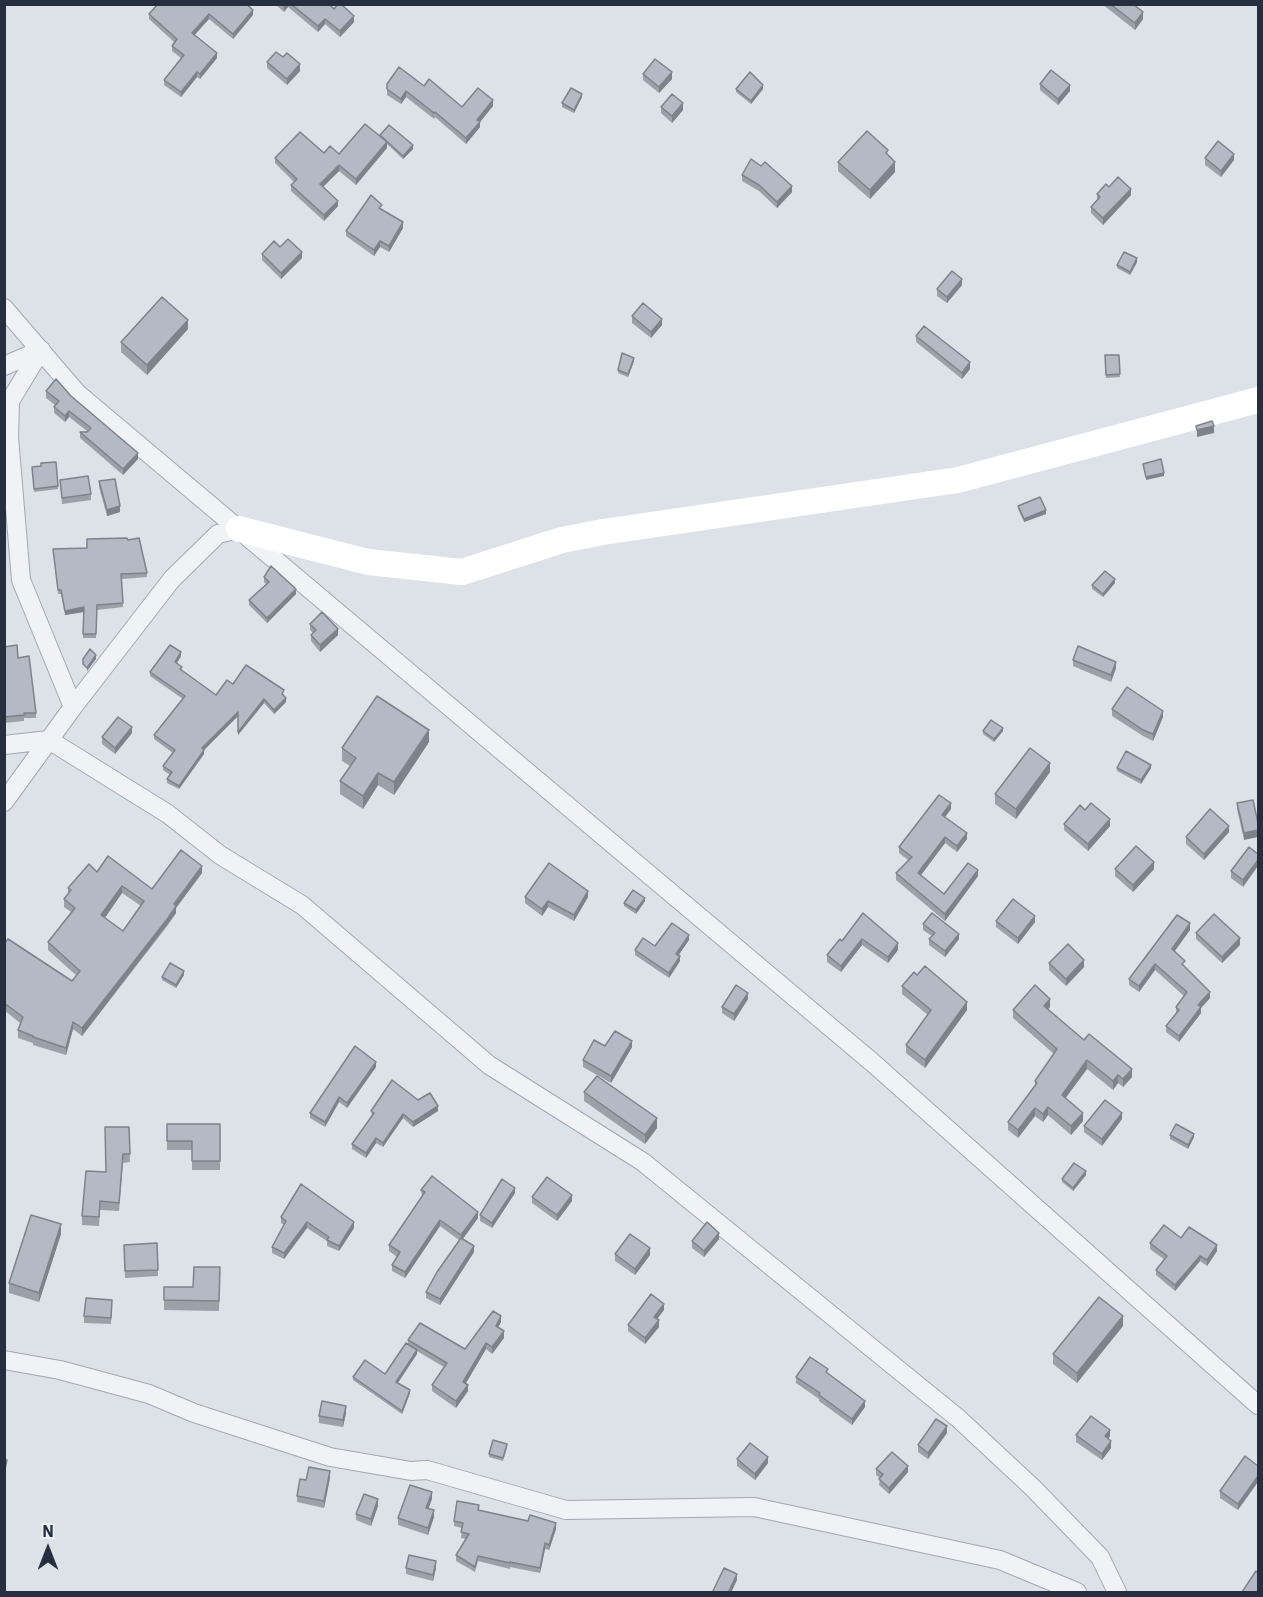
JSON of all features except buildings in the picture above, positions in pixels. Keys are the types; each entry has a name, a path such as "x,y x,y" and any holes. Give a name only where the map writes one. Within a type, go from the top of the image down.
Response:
{"street":[{"path":"4,308 78,394 873,1063 1258,1405"},
{"path":"4,366 41,350"},
{"path":"41,350 10,401 13,581 73,707"},
{"path":"4,802 73,707 172,579 218,534 239,529 368,562 462,572 562,540 603,532 958,480 1258,400"},
{"path":"4,745 49,740 168,814 220,855 302,905 489,1065 643,1162 959,1419 1033,1488 1100,1557 1117,1593"},
{"path":"4,1360 60,1370 149,1394 194,1413 330,1457 411,1472 427,1470 566,1510 754,1507 1000,1560 1077,1593"}]}
